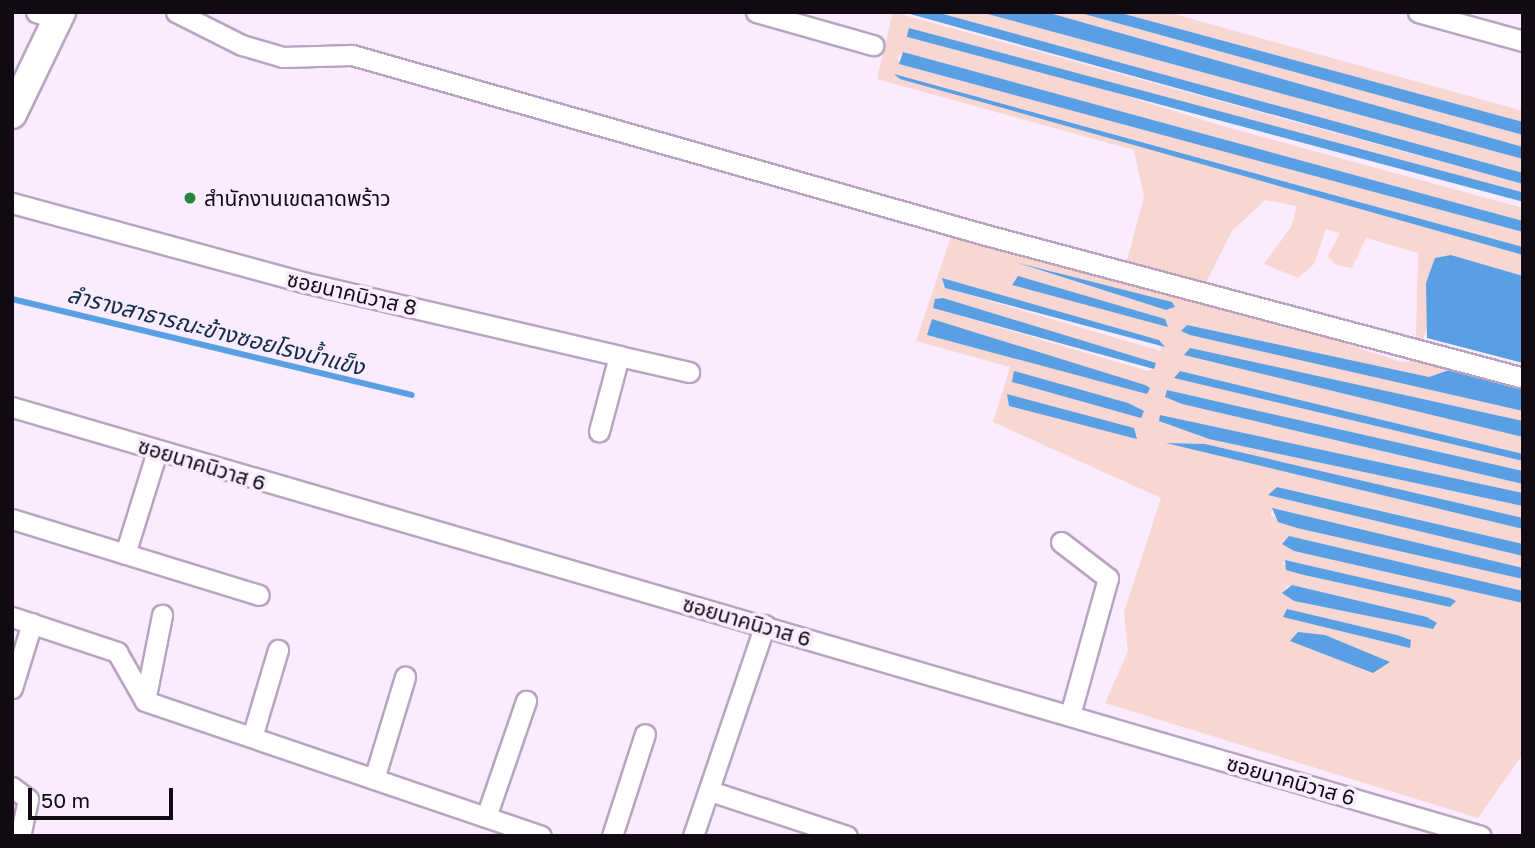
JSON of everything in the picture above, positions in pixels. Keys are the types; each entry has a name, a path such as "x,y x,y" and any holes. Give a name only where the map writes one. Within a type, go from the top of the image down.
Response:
{"main road":[{"path":"12,114 52,15"}],"street":[{"path":"176,12 242,45 283,57 352,55 986,236 1520,377"},
{"path":"756,12 873,45"},
{"path":"1418,12 1523,41"},
{"name":"ซอยนาคนิวาส 8","path":"12,203 302,282 689,372"},
{"path":"599,431 619,356"},
{"name":"ซอยนาคนิวาส 6","path":"12,407 1481,836"},
{"path":"125,554 157,451"},
{"path":"12,519 259,595"},
{"path":"1062,542 1108,578 1070,716"},
{"path":"145,701 162,615"},
{"path":"12,617 117,652 145,701 541,836"},
{"path":"12,688 32,623"},
{"path":"693,836 765,625"},
{"path":"252,737 278,650"},
{"path":"374,779 405,677"},
{"path":"486,817 526,701"},
{"path":"612,836 645,734"},
{"path":"12,788 28,799 20,836"},
{"path":"710,791 847,836"}],"shaded area":[{"path":"893,12 1523,184 1523,198 909,28 1219,125 1523,208 1523,221 903,52 897,58 900,64 1523,232 1523,247 896,74 1523,255 1523,276 1452,255 1422,342 1416,339 1418,253 1366,238 1352,268 1336,265 1328,256 1340,233 1326,229 1314,264 1298,278 1264,264 1291,227 1297,206 1265,200 1232,231 1205,285 1126,264 1144,197 1134,150 877,79"},
{"path":"936,12 980,12 1523,159 1523,173"},
{"path":"1046,12 1077,12 1523,135 1523,147"},
{"path":"1117,12 1167,12 1523,111 1523,122"},
{"path":"953,231 1208,299 1402,362 1449,357 1523,368 1523,384 1449,370 1429,377 1187,325 1182,331 1523,411 1523,421 1191,349 1185,354 1523,437 1523,454 1180,371 1175,378 1523,461 1523,471 1167,390 1182,404 1523,484 1523,493 1160,415 1160,421 1209,439 1523,506 1523,518 1205,444 1168,443 1523,529 1523,544 1278,487 1269,495 1523,556 1523,568 1272,509 1271,516 1523,579 1523,591 1283,539 1294,551 1523,603 1523,754 1478,818 1105,703 1128,651 1124,612 1161,498 993,422 1010,367 916,341","holes":["1019,264 1171,302 1175,307 1166,310","940,285 1159,340 1161,351","933,308 1154,369 1148,371","1285,560 1455,601 1450,607 1304,575 1282,564","1293,585 1427,617 1437,624 1432,629 1294,601 1284,587"]}],"water":[{"path":"936,12 1523,173 1523,184 910,14"},
{"path":"980,12 1046,12 1523,147 1523,159"},
{"path":"1077,12 1117,12 1523,122 1523,135"},
{"path":"909,28 1523,193 1522,202 907,37"},
{"path":"903,52 1523,221 1523,232 899,64"},
{"path":"894,74 1523,247 1523,255 900,79"},
{"path":"1451,255 1523,276 1523,363 1427,338 1426,283 1435,258"},
{"path":"1018,263 1172,302 1175,307 1166,310"},
{"path":"1018,276 1165,319 1168,327 1012,285"},
{"path":"942,278 1159,340 1165,347 945,288"},
{"path":"943,298 1156,363 1154,369 933,308 935,299"},
{"path":"932,319 1150,388 1147,394 927,335"},
{"path":"1187,325 1429,377 1449,370 1523,384 1523,411 1190,335 1181,331"},
{"path":"1190,348 1523,421 1523,437 1184,355"},
{"path":"1014,371 1128,403 1144,411 1141,418 1012,382"},
{"path":"1180,371 1523,454 1523,461 1174,378"},
{"path":"1167,390 1523,471 1523,484 1182,404 1165,397"},
{"path":"1007,394 1134,428 1137,439 1009,406"},
{"path":"1160,415 1523,493 1523,506 1209,439 1159,421"},
{"path":"1166,443 1205,444 1523,518 1523,529"},
{"path":"1277,487 1523,544 1523,556 1268,495"},
{"path":"1272,508 1523,568 1523,579 1297,528 1278,522"},
{"path":"1289,536 1523,591 1523,603 1294,551 1282,544"},
{"path":"1285,560 1456,601 1450,607 1304,575 1286,570"},
{"path":"1292,585 1427,617 1437,623 1433,629 1294,601 1282,593"},
{"path":"1287,609 1397,635 1411,640 1410,648 1283,617"},
{"path":"1298,632 1325,635 1390,662 1373,673 1290,641"}],"waterway":[{"name":"ลำรางสาธารณะข้างซอยโรงน้ำแข็ง","path":"12,299 412,395"}],"place":[{"name":"สำนักงานเขตลาดพร้าว","path":"190,198"}]}
